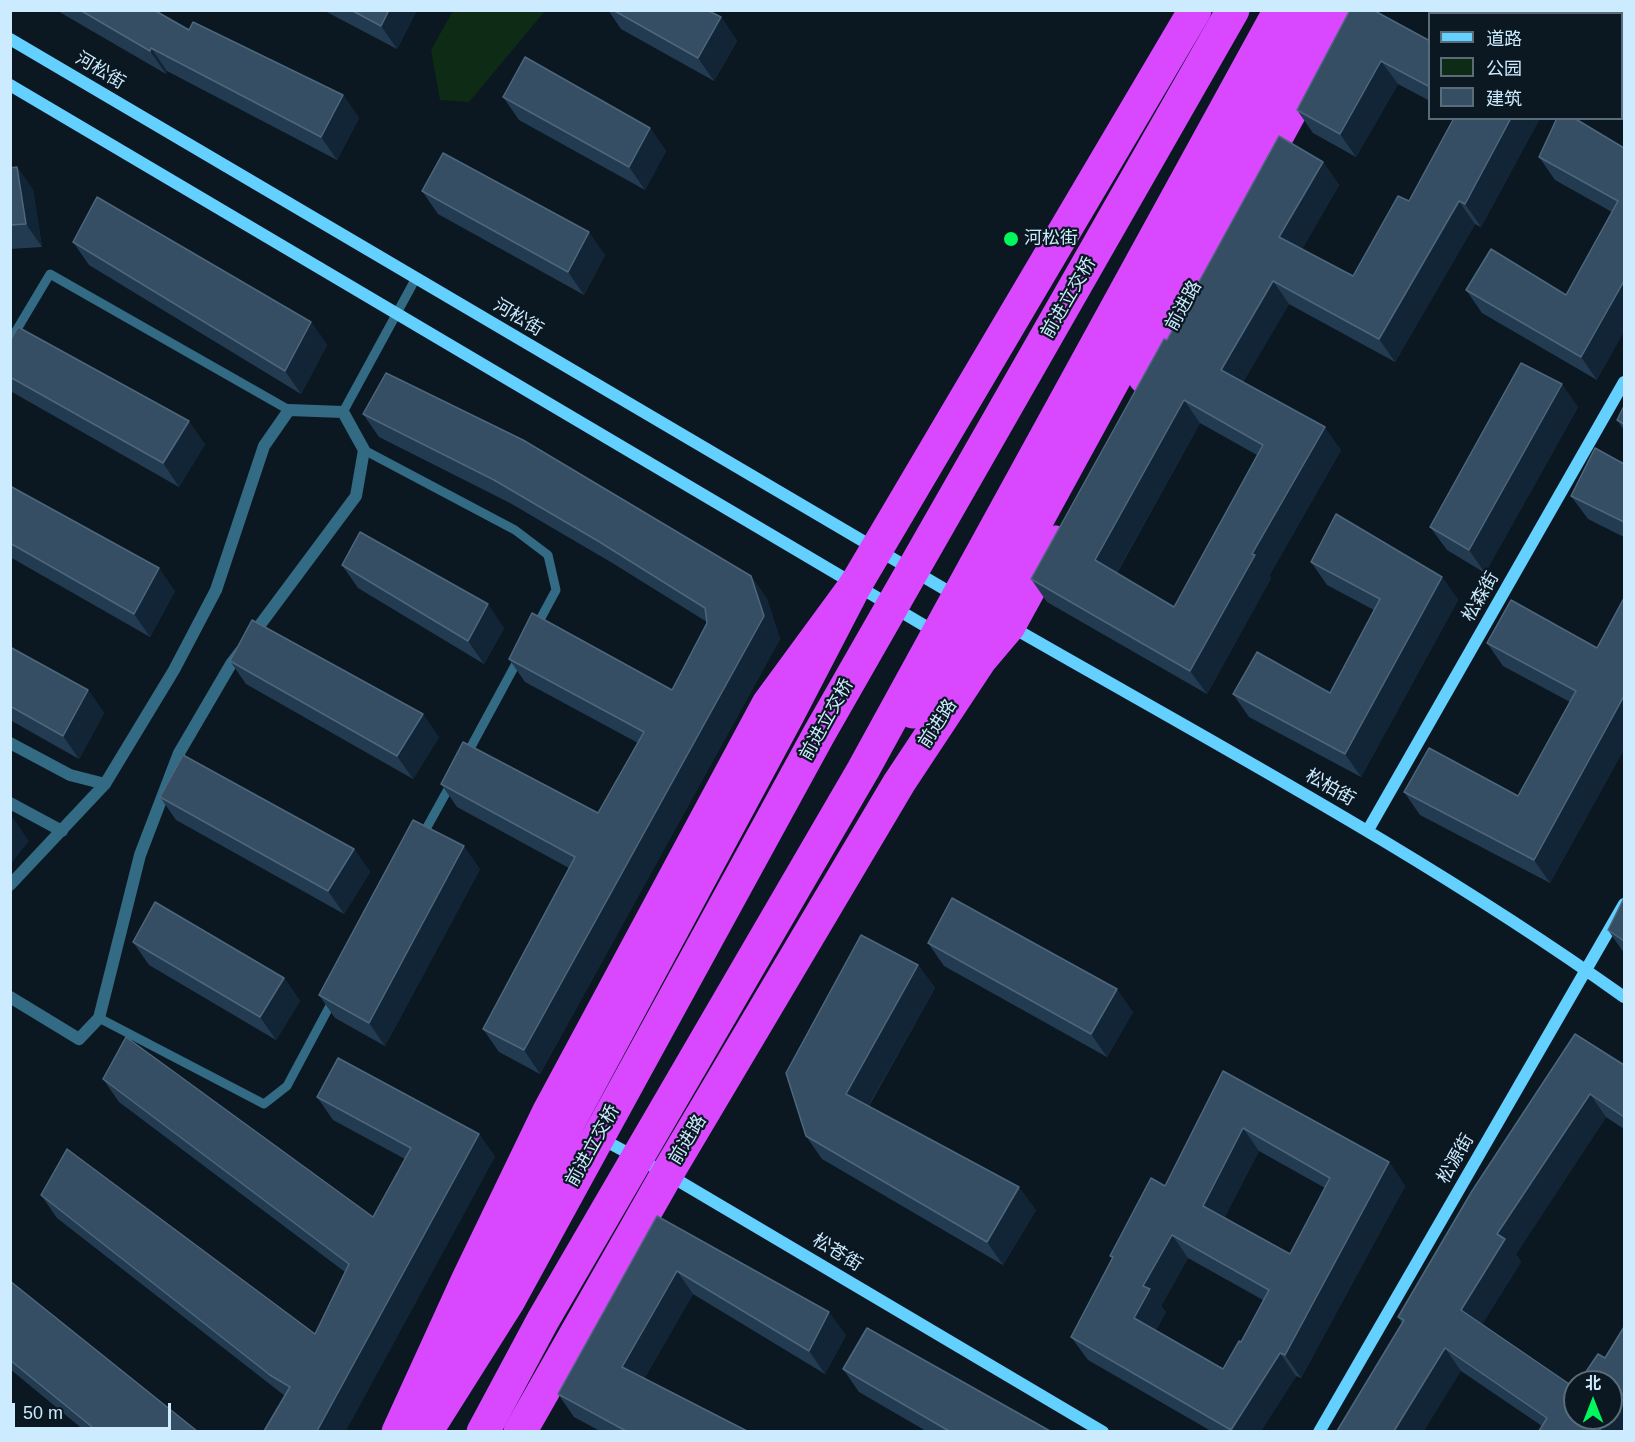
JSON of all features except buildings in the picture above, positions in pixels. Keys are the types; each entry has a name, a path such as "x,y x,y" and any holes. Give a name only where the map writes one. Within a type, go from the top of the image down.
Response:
{"highway":[{"path":"425,1431 480,1287 788,715 856,584 1195,10"},
{"name":"前进立交桥","path":"425,1431 508,1302 819,734 1233,10"},
{"path":"483,1431 543,1320 863,770 1280,10"},
{"path":"863,770 931,692 1016,559 1316,10"},
{"name":"前进路","path":"520,1431 667,1174 899,783 981,659 999,620 1346,10"},
{"path":"398,1431 549,1111 768,704 856,584"}],"street":[{"name":"河松街","path":"10,39 876,550 999,620"},
{"path":"10,85 981,659"},
{"name":"松森街","path":"1368,830 1624,382"},
{"path":"10,885 105,784 174,670 216,590 264,446 289,410 344,412 364,450 356,496 231,664 179,753 140,855 99,1018 79,1039 10,998"},
{"name":"松柏街","path":"999,620 1368,830 1587,970 1624,997"},
{"path":"10,742 70,775 105,784"},
{"path":"10,803 62,831"},
{"name":"松源街","path":"1319,1431 1624,904"},
{"name":"松苍街","path":"549,1111 667,1174 1103,1431"}],"lane":[{"path":"10,341 50,274 289,410"},
{"path":"344,412 416,278"},
{"path":"364,450 515,530 548,555 556,590 534,631"},
{"path":"461,765 522,652"},
{"path":"416,848 455,776"},
{"path":"99,1018 264,1104 286,1086 337,993"}],"green space":[{"path":"453,11 545,11 469,102 440,100 431,50"}],"place":[{"name":"河松街","path":"1011,239"}]}
